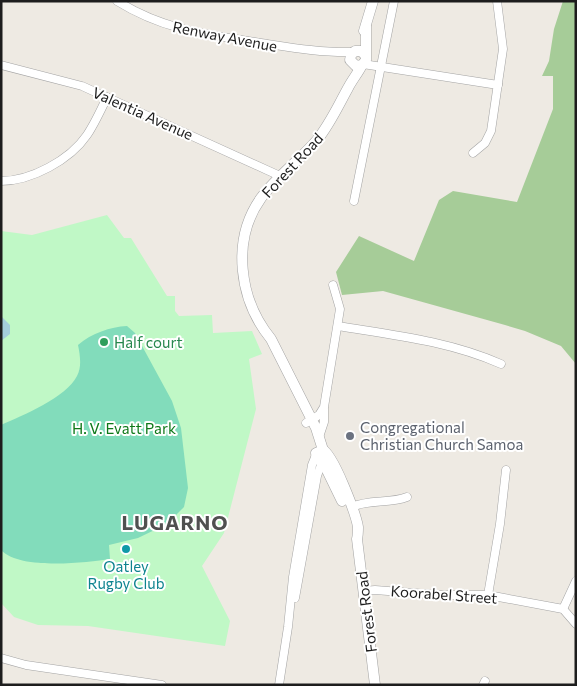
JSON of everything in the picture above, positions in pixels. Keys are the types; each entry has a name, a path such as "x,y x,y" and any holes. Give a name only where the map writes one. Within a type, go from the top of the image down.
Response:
{"street":[{"name":"Renway Avenue","path":"117,1 150,19 184,30 294,48 339,53 381,66 498,85"},
{"name":"Forest Road","path":"373,1 348,88 323,132 306,152 280,176 253,211 242,246 242,266 245,284 264,330 266,342 319,437 321,456 352,507 358,530 357,539 375,685"},
{"path":"354,201 394,1"},
{"path":"473,153 485,143 491,130 503,49 497,1"},
{"name":"Valentia Avenue","path":"1,65 75,83 280,176"},
{"path":"1,181 12,180 45,170 76,147 90,130 107,97"},
{"path":"319,437 324,422 324,407 340,309 333,284"},
{"path":"338,326 443,344 477,353 501,364"},
{"path":"309,421 321,413 324,407"},
{"name":"Forest Road","path":"309,421 311,433 357,539"},
{"path":"288,627 300,578 321,456"},
{"path":"279,685 288,627 293,576 312,462 321,456"},
{"path":"488,595 500,524 506,470"},
{"path":"316,480 322,476 330,476"},
{"path":"352,507 366,502 393,501 407,497"},
{"path":"576,581 562,609 576,624"},
{"name":"Koorabel Street","path":"364,591 375,590 440,595 488,595 562,609"},
{"path":"1,658 26,665 162,685"}],"green space":[{"path":"563,1 576,1 576,364 561,346 505,325 383,291 342,295 336,272 359,236 414,261 439,200 453,191 517,202 553,109 553,76 542,76 549,61 554,29"},
{"name":"H. V. Evatt Park","path":"107,215 124,238 131,238 167,296 175,296 175,311 179,316 212,315 213,333 252,331 262,354 249,359 256,409 224,533 202,566 230,621 225,646 88,626 38,625 14,617 1,603 1,231 32,235"},
{"path":"127,326 135,333 172,401 181,428 188,488 184,507 167,524 138,538 109,545 110,559 53,564 37,563 10,556 1,550 1,425 32,411 64,392 77,376 80,369 78,345 101,331"}],"water":[{"path":"1,316 10,325 10,334 1,341"}],"place":[{"name":"Half court","path":"104,342"},
{"name":"Congregational Christian Church Samoa","path":"350,436"},
{"name":"Oatley Rugby Club","path":"126,549"}],"district":[{"name":"LUGARNO","path":"175,522"}]}
